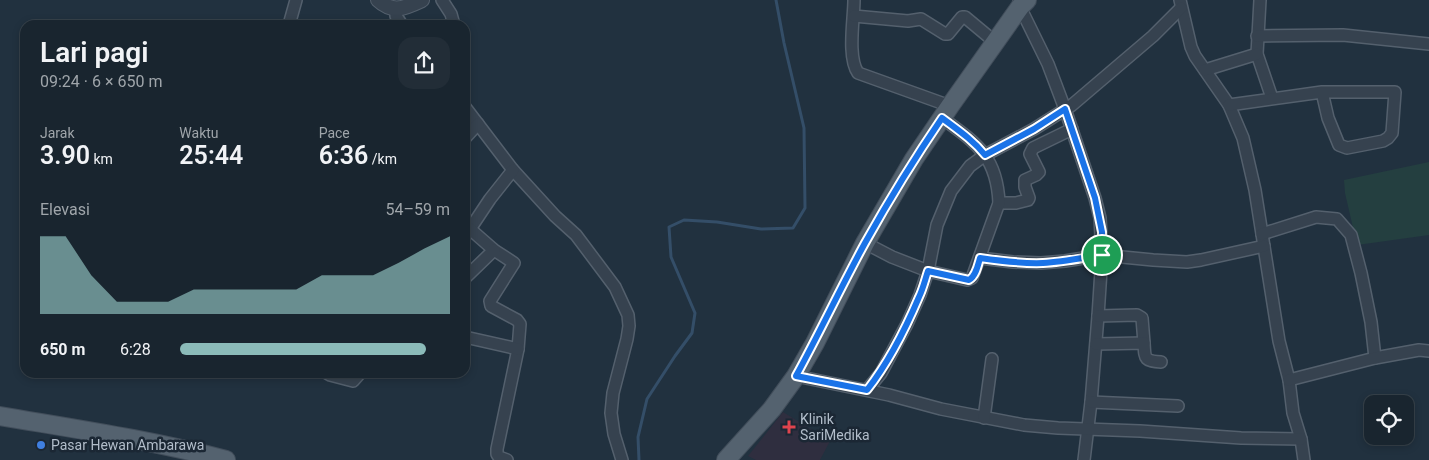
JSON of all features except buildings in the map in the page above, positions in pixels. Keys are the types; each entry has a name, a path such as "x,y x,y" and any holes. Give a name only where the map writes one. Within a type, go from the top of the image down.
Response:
{"main road":[{"path":"731,459 796,376 865,243 914,158 1022,2"},
{"path":"0,416 146,441 226,460"}],"street":[{"path":"290,20 296,0"},
{"path":"378,0 384,6 396,9 407,7 422,0"},
{"path":"442,0 453,20"},
{"path":"854,0 852,48 854,66 858,73 946,112 985,155 996,178 999,202 980,258 970,280 928,271 892,257 865,243"},
{"path":"1260,0 1257,54 1272,98"},
{"path":"1022,2 1072,129 1095,198 1102,232 1092,402 1084,460"},
{"path":"867,390 881,372 895,347 920,295 928,271 937,225 951,191 970,166 985,155 1034,129 1079,100 1153,36 1181,4"},
{"path":"1181,4 1191,47 1229,105 1243,138 1255,190 1279,341 1289,380 1293,413 1301,439 1304,460"},
{"path":"396,9 396,16 399,20"},
{"path":"854,16 908,21 921,19 945,34 948,34 960,18 965,17 996,42"},
{"path":"1257,36 1343,35 1429,44"},
{"path":"1205,70 1257,54"},
{"path":"1229,105 1322,92 1395,92 1392,133 1383,141 1347,148 1338,145 1328,118 1322,92"},
{"path":"470,114 513,170 555,216 576,235 614,287 628,315 627,339 612,393 611,413 614,434 622,460"},
{"path":"470,133 478,124"},
{"path":"999,202 1016,203 1028,200 1025,180 1036,176 1038,172 1030,154 1033,148 1072,129"},
{"path":"470,223 513,170"},
{"path":"1262,234 1316,217 1337,218 1351,234 1359,263 1371,322 1375,358"},
{"path":"470,230 494,250 514,263 490,301 491,306 517,320 520,324 518,348 497,449 499,457 507,460"},
{"path":"980,258 1041,263 1102,255 1187,262 1264,246"},
{"path":"470,273 494,250"},
{"path":"1098,316 1141,316 1144,356 1146,359 1161,362"},
{"path":"470,338 518,348"},
{"path":"1096,344 1144,343"},
{"path":"1289,380 1375,358 1419,350 1429,351"},
{"path":"984,418 992,359"},
{"path":"796,376 889,395 941,409 1024,425 1241,438 1301,439"},
{"path":"340,378 354,381 356,378"},
{"path":"1092,402 1178,406"}],"shaded area":[{"name":"Klinik SariMedika","path":"783,412 830,441 820,460 756,460 748,456"}],"green space":[{"path":"1429,162 1429,235 1357,245 1345,193 1344,180"}],"waterway":[{"path":"639,460 638,437 647,399 692,333 695,313 671,257 669,227 684,220 717,222 761,229 793,228 805,208 804,128 776,0"}],"place":[{"name":"Klinik SariMedika","path":"789,427"},
{"name":"Pasar Hewan Ambarawa","path":"41,445"}],"route":[{"path":"1065,109 1095,198 1102,232 1102,255 1041,263 980,258 972,279 969,280 928,271 907,324 881,372 867,390 796,376 865,243 914,158 942,118 968,136 985,155 1034,129 1065,109"}]}
